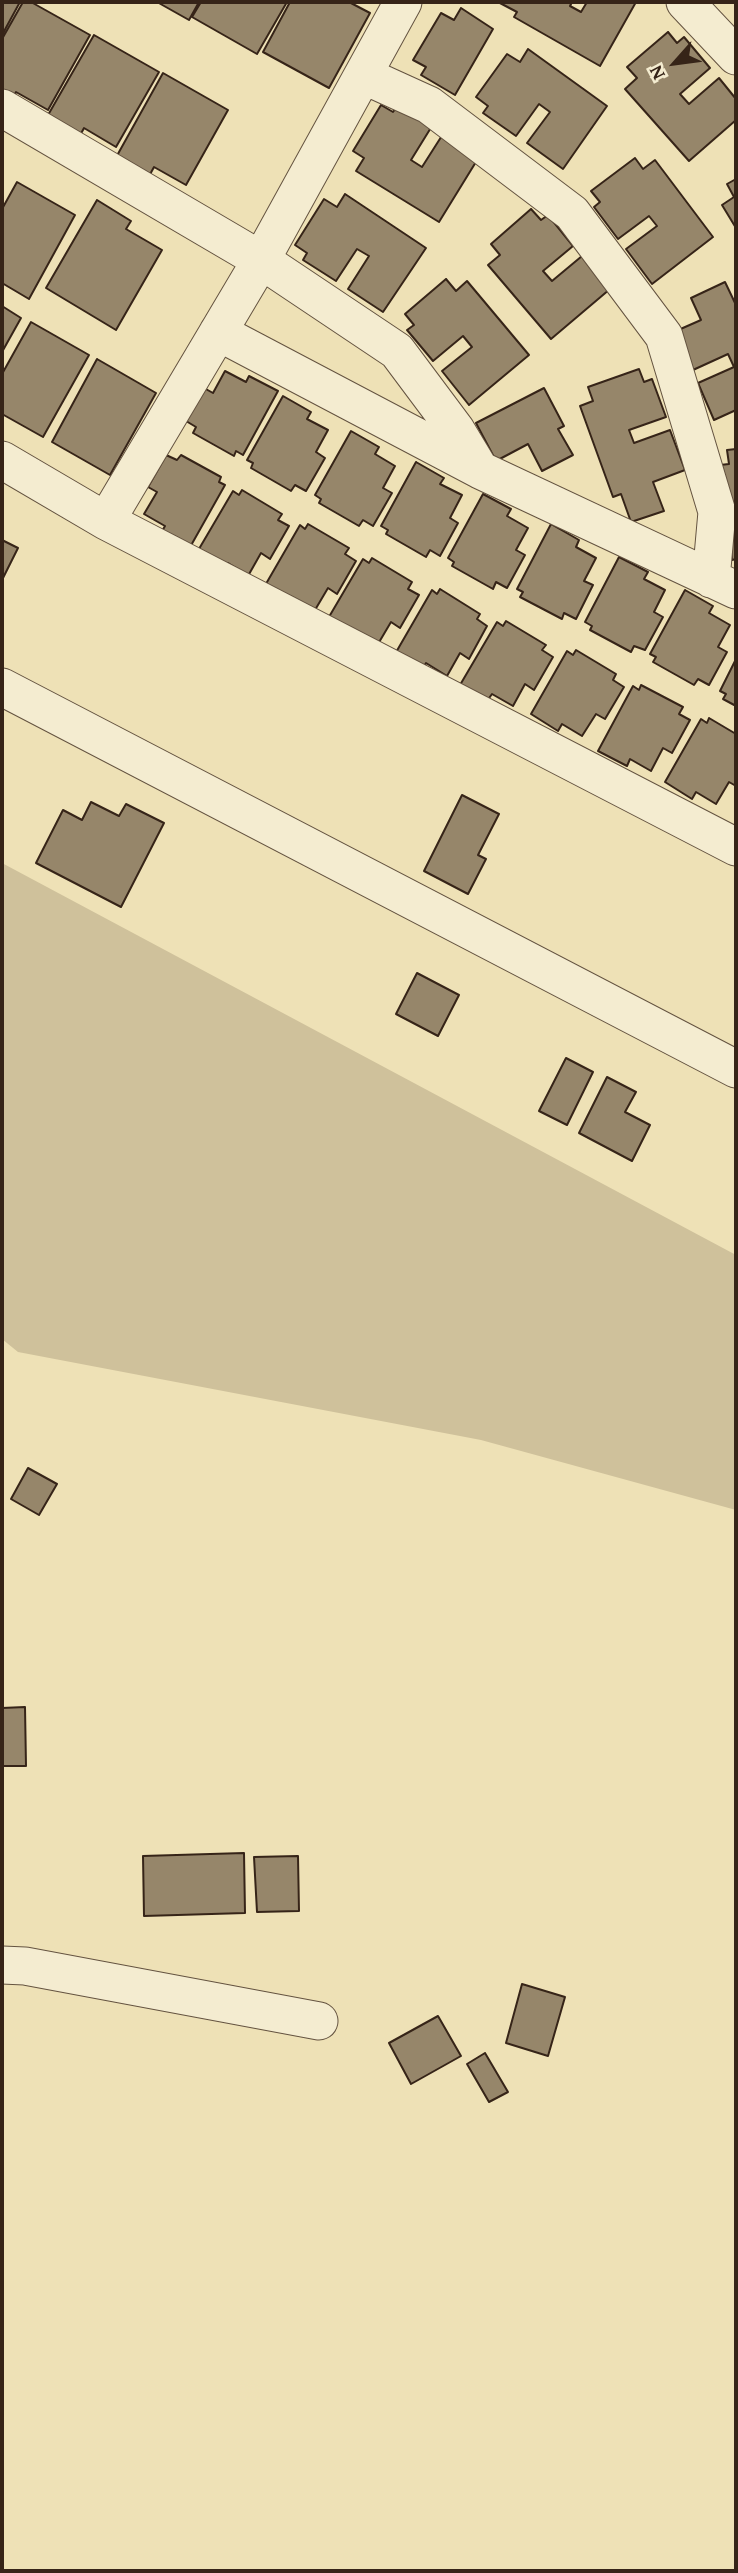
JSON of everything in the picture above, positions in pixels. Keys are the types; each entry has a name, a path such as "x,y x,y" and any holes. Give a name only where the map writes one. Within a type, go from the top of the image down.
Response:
{"street":[{"path":"106,521 261,260 403,2"},
{"path":"685,2 736,56"},
{"path":"363,75 429,105 572,213 664,336 717,512 724,585"},
{"path":"2,108 261,260 397,351 456,430 480,470"},
{"path":"218,332 480,470 724,585"},
{"path":"2,460 106,521 736,847"},
{"path":"2,687 736,1069"},
{"path":"2,1965 26,1966 318,2021"}],"shaded area":[{"path":"2,863 736,1255 736,1510 481,1440 18,1352 2,1339"}],"building":[{"path":"2,2 20,2 2,35"},
{"path":"23,2 31,2 90,35 48,110 16,92 9,105 2,101 2,39"},
{"path":"157,2 199,2 189,20"},
{"path":"201,2 287,2 257,54 192,17"},
{"path":"290,2 349,2 370,13 329,88 263,52"},
{"path":"498,2 572,2 570,6 581,12 587,2 636,2 600,66 514,17 517,12"},
{"path":"461,8 493,29 455,95 421,75 426,67 413,60 441,13 454,20"},
{"path":"668,32 677,43 684,37 710,68 680,94 689,104 719,78 736,99 736,120 689,161 625,89 637,78 627,67"},
{"path":"94,35 159,72 116,147 84,128 77,141 44,122"},
{"path":"528,49 607,106 563,169 527,143 550,112 539,104 516,136 483,113 488,106 476,97 507,54 520,62"},
{"path":"163,73 228,110 186,185 154,167 147,180 114,161"},
{"path":"381,105 393,112 398,105 432,126 411,160 422,167 443,134 479,157 439,222 356,171 364,158 353,151"},
{"path":"635,158 643,169 655,160 713,237 652,284 626,249 657,226 649,216 618,239 594,207 600,202 591,191"},
{"path":"736,179 736,228 722,205 734,197 727,184"},
{"path":"17,182 75,215 29,299 2,283 2,209"},
{"path":"345,194 426,248 383,312 348,289 369,256 357,249 336,281 303,260 307,253 295,245 324,199 337,207"},
{"path":"97,200 131,221 126,229 162,250 116,330 46,288"},
{"path":"531,209 541,220 548,215 573,246 543,271 552,281 582,256 610,289 551,339 488,265 500,255 491,244"},
{"path":"446,279 456,291 467,281 529,355 469,405 442,371 472,347 463,336 433,361 407,330 414,325 405,314"},
{"path":"725,282 736,305 736,410 714,420 698,383 734,367 728,354 693,370 676,331 701,320 691,298"},
{"path":"2,306 21,318 2,352"},
{"path":"31,322 89,355 43,437 2,414 2,374"},
{"path":"97,359 156,393 110,475 52,442"},
{"path":"639,369 644,382 652,379 666,417 629,430 634,443 670,430 685,470 653,482 664,511 631,522 621,494 613,497 580,406 593,401 588,387"},
{"path":"225,371 246,382 249,376 278,391 243,455 236,451 234,456 193,433 196,427 186,421 204,388 213,393"},
{"path":"544,388 564,426 558,429 573,455 542,471 528,444 496,461 476,423"},
{"path":"283,396 311,412 307,419 328,430 316,452 325,458 306,491 295,485 291,491 251,468 253,463 247,460"},
{"path":"351,431 379,447 375,454 395,466 383,488 392,493 373,526 363,520 359,526 319,503 321,499 315,495"},
{"path":"736,449 736,505 725,506 720,465 729,464 727,450"},
{"path":"166,455 177,460 181,455 221,477 219,482 225,485 189,549 161,533 165,526 144,514 157,492 148,487"},
{"path":"416,462 444,478 440,484 462,495 450,518 458,523 440,556 430,550 426,557 386,534 388,530 381,526"},
{"path":"242,490 282,514 278,520 289,526 270,559 261,553 248,576 228,563 224,570 196,554 233,491 239,495"},
{"path":"483,494 511,509 507,516 528,528 516,550 525,555 507,588 496,582 493,589 452,566 454,562 448,558"},
{"path":"736,518 736,559 732,560 727,519"},
{"path":"308,524 349,548 345,554 356,561 337,594 328,588 315,610 263,589 300,525 305,529"},
{"path":"551,524 579,540 576,547 596,558 584,581 593,585 576,619 564,613 562,619 520,597 523,592 517,589"},
{"path":"2,540 18,548 2,580"},
{"path":"619,557 648,572 644,579 665,590 654,612 663,617 645,650 634,646 631,652 590,630 592,626 585,622"},
{"path":"372,558 412,582 408,589 419,595 400,628 391,622 378,644 326,622 363,559 369,563"},
{"path":"440,589 480,614 477,619 487,626 469,659 460,653 447,676 426,663 422,670 395,654 432,590 437,594"},
{"path":"685,590 713,606 709,613 730,625 718,647 727,652 709,685 698,679 694,685 653,662 656,657 650,654"},
{"path":"506,621 546,645 542,650 553,657 534,690 525,684 513,706 492,694 487,701 460,685 497,622 503,626"},
{"path":"576,650 616,674 613,680 624,687 605,719 596,714 582,736 562,724 558,731 531,714 567,651 573,655"},
{"path":"736,659 736,706 723,699 726,694 720,691"},
{"path":"641,685 683,707 679,714 690,720 672,753 663,748 651,771 630,759 627,766 598,751 633,686 639,690"},
{"path":"709,718 736,734 736,786 729,782 716,804 696,792 692,799 665,782 701,719 707,723"},
{"path":"462,795 499,814 478,855 486,859 468,894 424,871"},
{"path":"91,802 119,816 126,804 164,823 121,907 36,863 63,810 82,820"},
{"path":"417,973 459,995 438,1036 396,1014"},
{"path":"566,1058 593,1072 567,1125 539,1111"},
{"path":"607,1077 636,1092 625,1112 650,1125 632,1161 579,1133"},
{"path":"28,1468 57,1484 39,1515 11,1499"},
{"path":"25,1707 26,1766 2,1766 2,1708"},
{"path":"244,1853 245,1913 144,1916 143,1856"},
{"path":"298,1856 299,1911 257,1912 254,1857"},
{"path":"522,1984 565,1997 548,2056 506,2043"},
{"path":"438,2016 461,2056 411,2084 389,2043"},
{"path":"485,2053 508,2092 489,2102 467,2064"}]}
